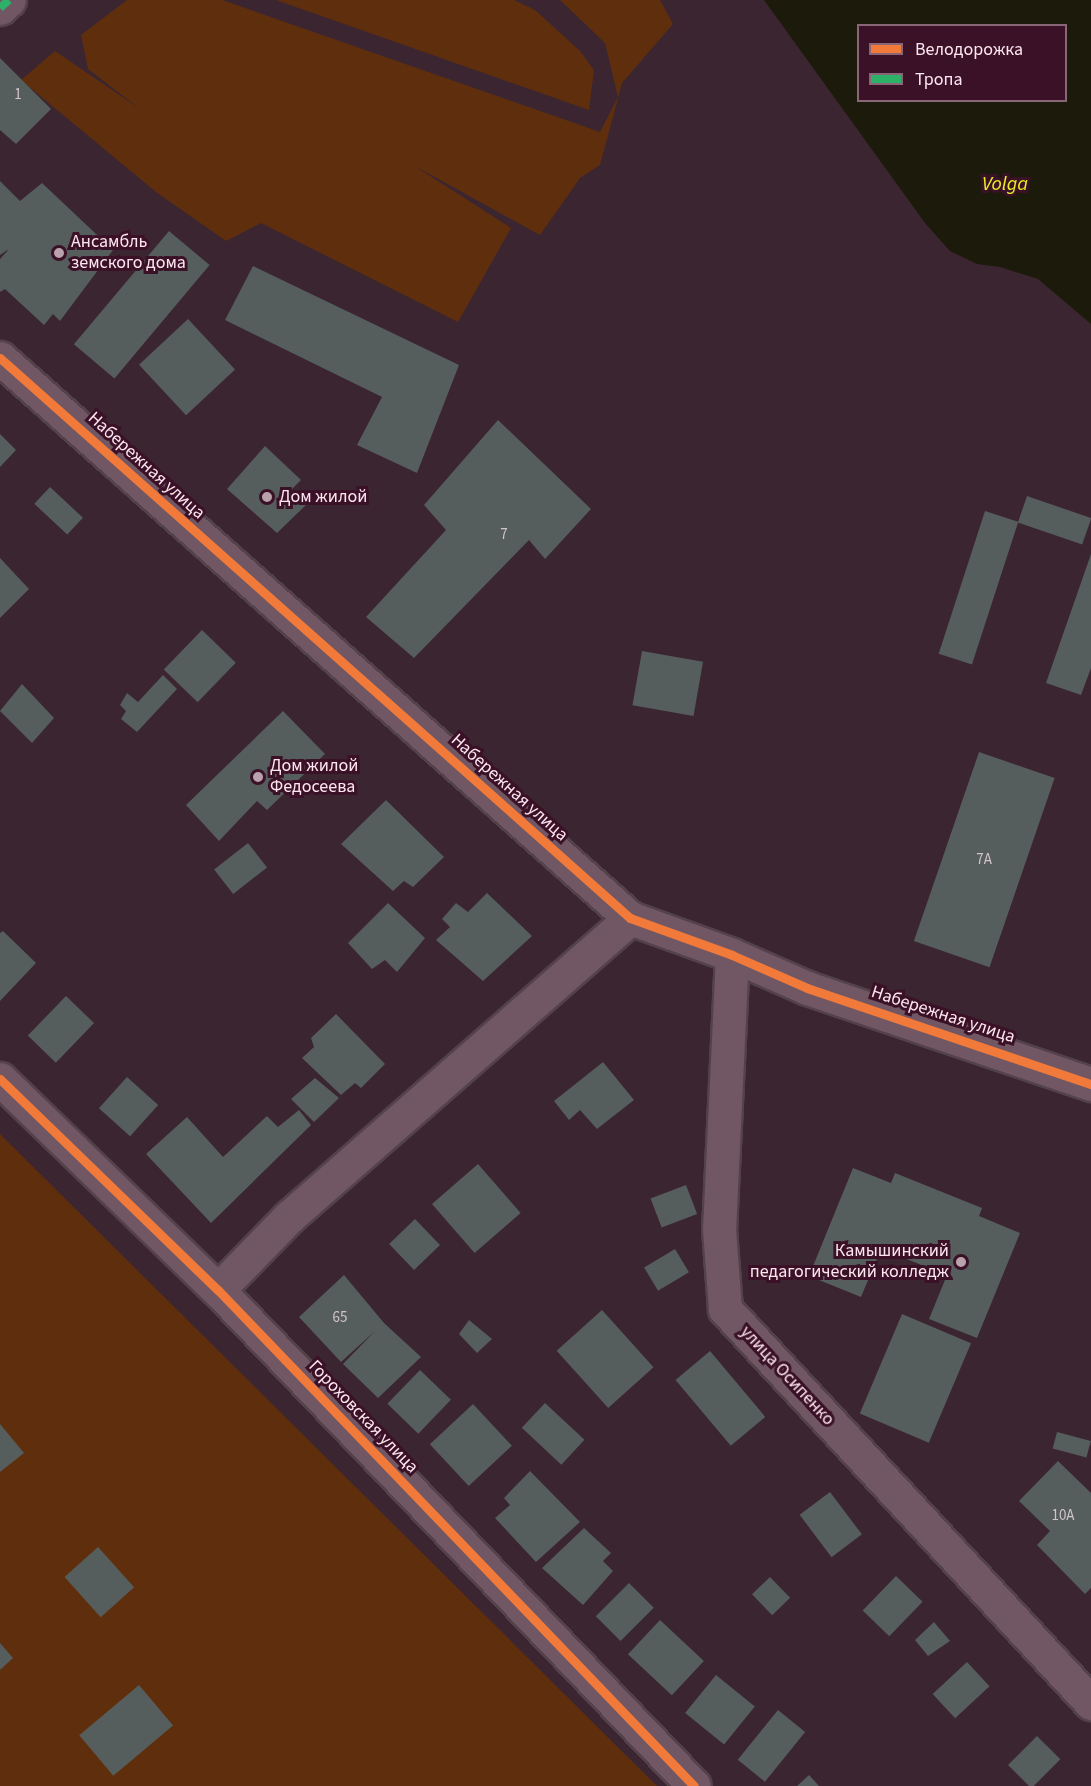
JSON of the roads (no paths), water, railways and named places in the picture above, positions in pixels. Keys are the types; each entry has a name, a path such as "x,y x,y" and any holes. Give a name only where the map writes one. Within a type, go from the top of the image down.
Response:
{"street":[{"path":"0,8 9,0"},
{"name":"Набережная улица","path":"0,358 630,918 732,955 807,988 1091,1084"},
{"path":"218,1290 289,1217 630,918"},
{"name":"улица Осипенко","path":"732,955 719,1229 725,1309 1091,1703"},
{"name":"Гороховская улица","path":"0,1079 218,1290 694,1786"}],"water":[{"name":"Volga","path":"764,0 1091,0 1091,324 1038,279 1000,267 977,264 950,251 925,223"}],"place":[{"name":"Ансамбль земского дома","path":"59,253"},
{"name":"Дом жилой","path":"267,497"},
{"name":"Дом жилой Федосеева","path":"258,777"},
{"name":"Камышинский педагогический колледж","path":"961,1262"}]}
